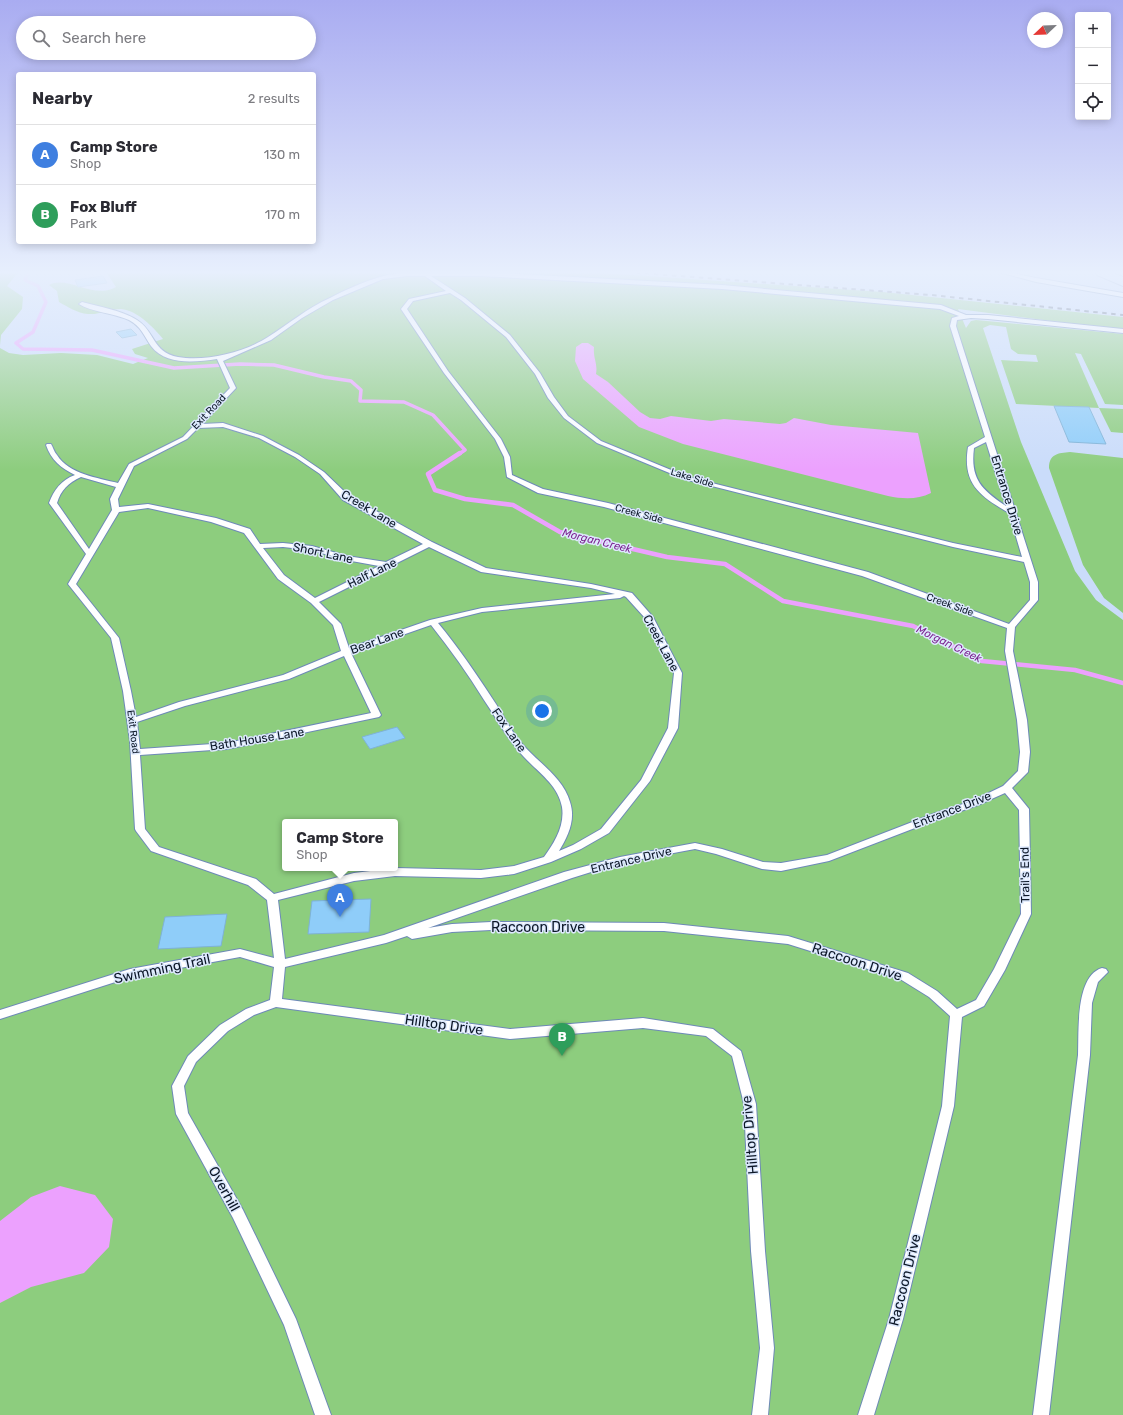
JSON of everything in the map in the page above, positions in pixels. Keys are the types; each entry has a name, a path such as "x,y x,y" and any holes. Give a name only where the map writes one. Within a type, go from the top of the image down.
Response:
{"lane":[{"path":"149,338 153,344 168,357 184,359 228,357"},
{"name":"Exit Road","path":"270,338 220,360 233,388 185,438 131,465 114,498 116,510 72,584 115,638 132,721 136,752 140,829 155,849 252,882 272,898"},
{"name":"Creek Side","path":"423,338 446,372 498,439 507,457 510,476 541,491 612,507 865,574 1011,627"},
{"name":"Lake Side","path":"510,338 538,374 551,398 566,417 599,442 686,478 952,545 1026,560"},
{"name":"Entrance Drive","path":"280,964 386,939 568,875 620,860 695,846 718,851 762,865 781,867 829,858 937,816 975,803 1006,788 1023,772 1025,752 1022,720 1009,651 1011,627 1034,600 1034,582 957,338"},
{"name":"Creek Lane","path":"195,426 223,424 261,437 297,456 322,473 346,498 428,544 484,570 591,586 629,595 649,617 678,673 673,728 645,781 605,831 577,847 547,860 514,870 482,874 395,872 354,877 272,898"},
{"path":"989,438 971,447 968,459 974,481 985,496 1013,513"},
{"path":"49,445 50,452 65,466 79,476 120,486"},
{"path":"79,476 70,479 58,488 53,503 90,555"},
{"path":"116,510 148,506 213,520 247,531 281,577 314,601 337,624 346,652"},
{"name":"Half Lane","path":"314,601 428,544"},
{"name":"Short Lane","path":"258,546 283,545 312,548 346,558 388,565"},
{"name":"Bear Lane","path":"132,721 182,704 286,677 346,652 433,622 482,610 629,595"},
{"name":"Fox Lane","path":"433,622 451,644 510,736 523,752 537,763 556,784 565,801 567,821 561,841 547,860"},
{"name":"Bath House Lane","path":"136,752 227,746 376,715 346,652"},
{"name":"Trail's End","path":"956,1016 980,1003 999,970 1026,914 1024,809 1006,788"},
{"path":"272,898 280,964 276,1003"},
{"name":"Raccoon Drive","path":"386,939 452,928 491,926 664,927 788,940 904,976 933,994 956,1016 948,1106 896,1319 866,1415"},
{"name":"Swimming Trail","path":"0,1015 130,973 146,970 240,953 280,964"},
{"path":"1041,1415 1084,1055 1086,1003 1093,980 1102,972"},
{"name":"Overhill","path":"276,1003 250,1012 224,1028 192,1059 178,1086 182,1114 238,1214 291,1324 323,1415"},
{"name":"Hilltop Drive","path":"276,1003 510,1034 643,1023 709,1032 737,1054 750,1104 758,1251 767,1348 760,1415"}],"green space":[{"path":"162,338 986,338 1021,442 1075,571 1096,600 1123,620 1123,1415 0,1415 0,348 9,353 23,355 61,353 97,355 133,364 148,358 135,354 132,349 163,339"},
{"path":"1009,338 1123,338 1123,405 1105,404 1081,354 1075,353 1099,408 1016,404 1001,360 1038,362 1036,355 1018,354 1011,349"},
{"path":"1099,408 1123,409 1123,433 1111,432"},
{"path":"1070,452 1123,458 1123,613 1104,598 1083,565 1049,468 1049,463 1052,457"}],"shaded area":[{"path":"582,343 588,343 594,347 596,374 608,382 640,412 650,418 660,419 671,416 711,421 724,419 780,424 786,423 794,418 831,425 918,433 931,493 920,497 910,498 888,496 683,444 639,427 583,379 575,361 576,347"},
{"path":"60,1186 95,1195 113,1219 109,1247 84,1273 31,1287 0,1303 0,1221 31,1197"}],"building":[{"path":"1054,406 1089,407 1106,444 1069,442"},
{"path":"397,727 405,738 370,749 362,737"},
{"path":"371,899 369,932 308,934 312,901"},
{"path":"227,914 221,946 158,949 165,917"}],"waterway":[{"name":"Morgan Creek","path":"24,338 16,343 23,349 92,350 174,368 240,364 274,365 324,377 351,381 361,390 360,401 404,402 433,415 465,450 459,454"},
{"name":"Morgan Creek","path":"460,453 428,474 435,490 465,499 513,505 560,532 667,557 725,564 783,601 913,626 982,661 1075,670 1123,683"}],"place":[{"name":"Camp Store","path":"340,917"},
{"name":"Fox Bluff","path":"562,1056"}]}
